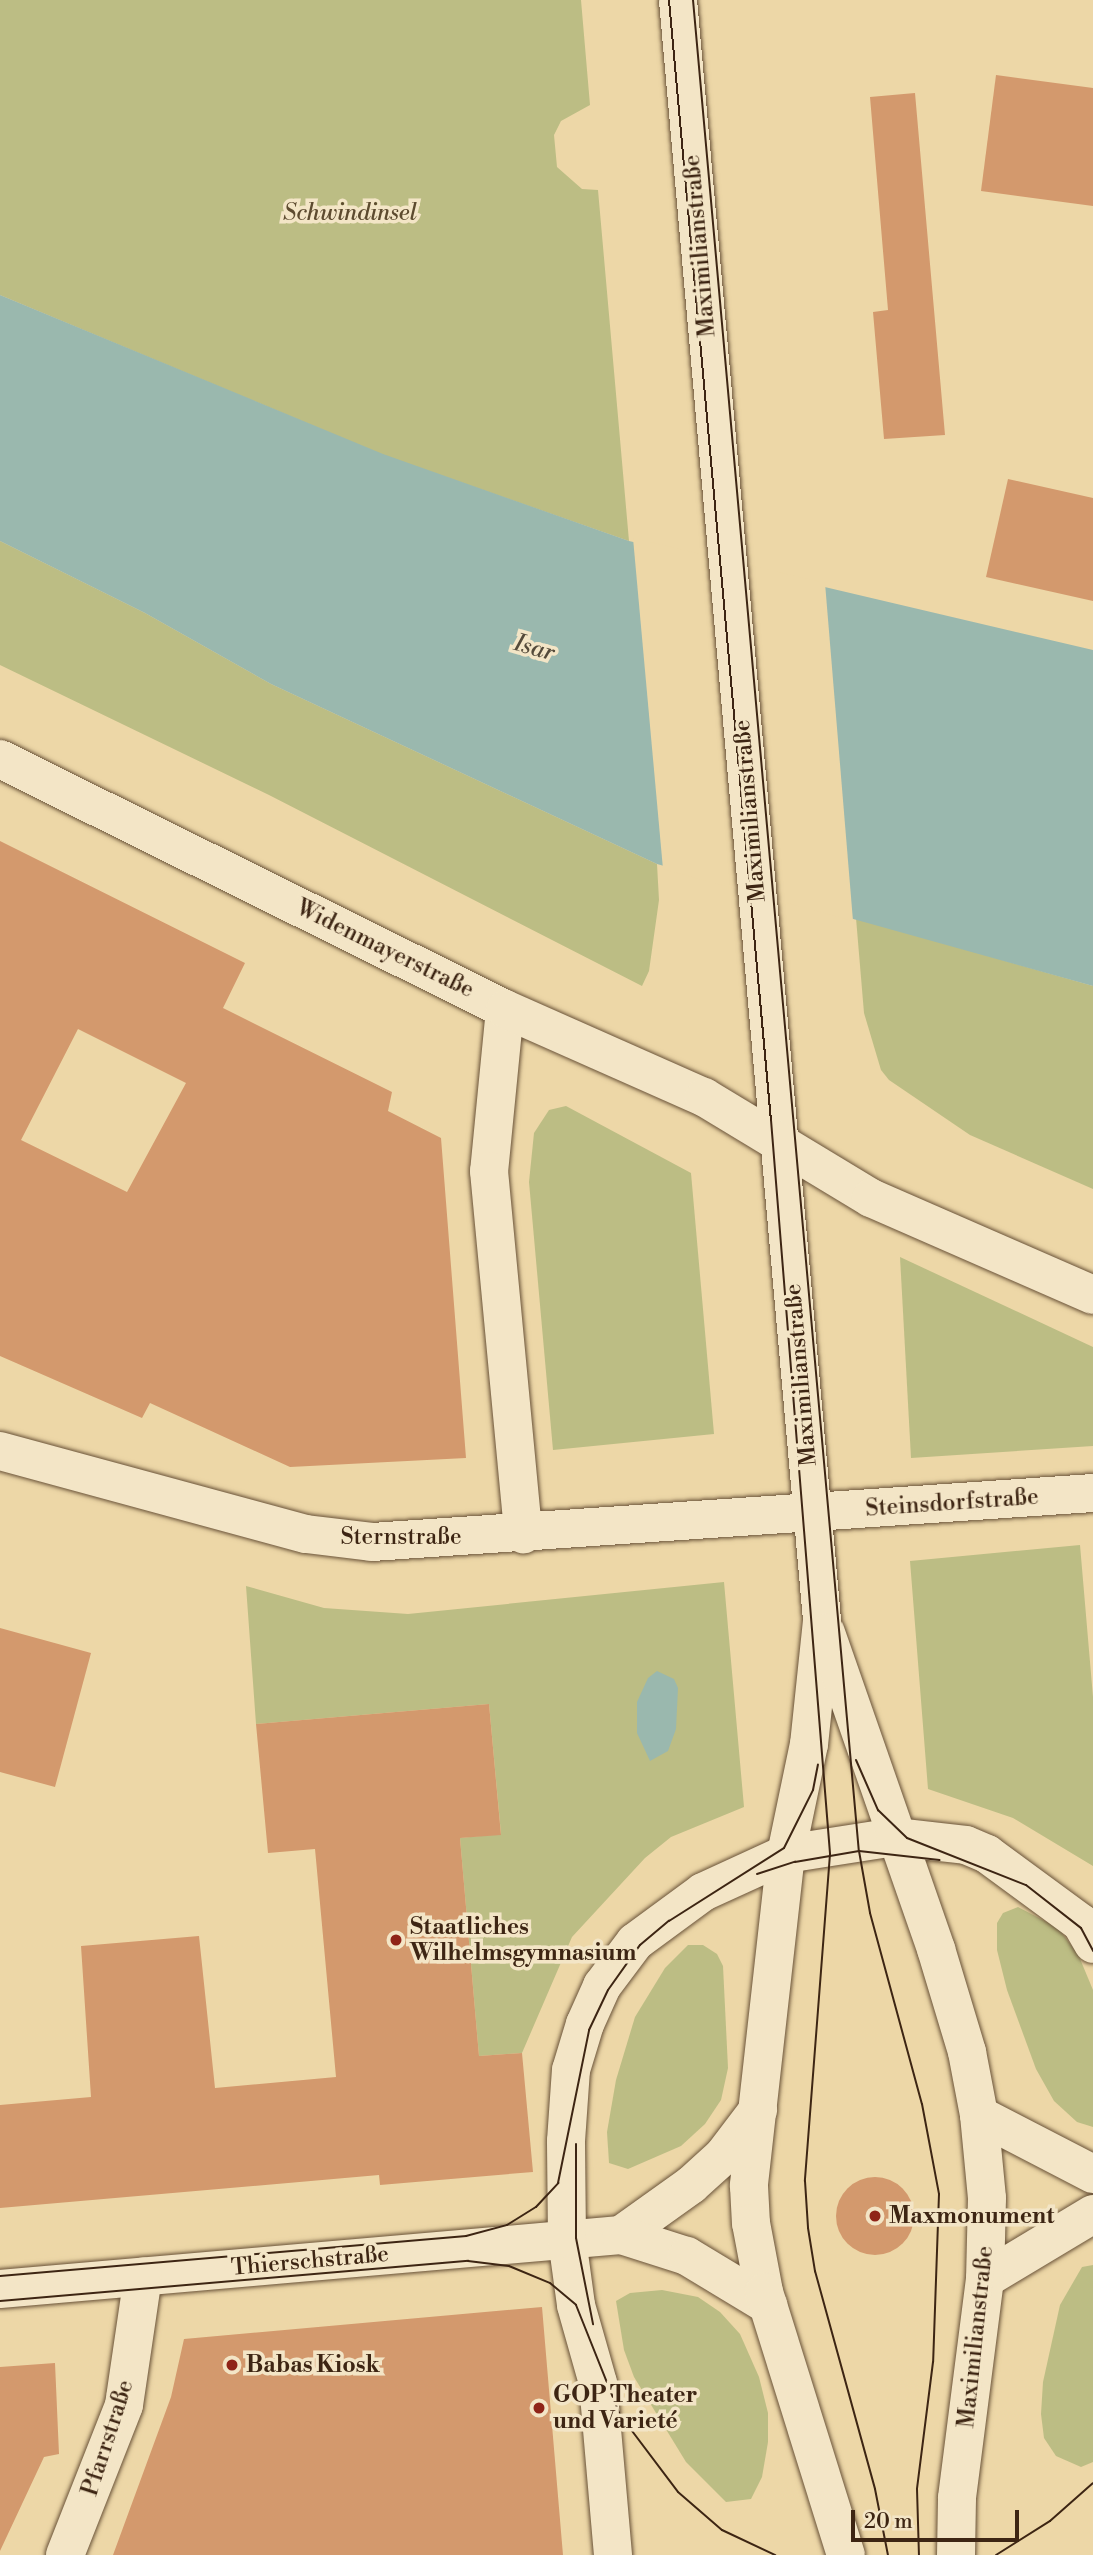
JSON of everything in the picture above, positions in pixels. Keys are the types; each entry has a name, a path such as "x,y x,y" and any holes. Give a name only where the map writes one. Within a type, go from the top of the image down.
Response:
{"main road":[{"name":"Maximilianstraße","path":"678,0 769,1021 776,1138 822,1621 809,1744 786,1854 749,2186 751,2224 768,2305 846,2555"},
{"name":"Widenmayerstraße","path":"0,759 505,1009 704,1097 776,1138 871,1198 1093,1295"},
{"path":"505,1009 489,1171 523,1534"},
{"name":"Sternstraße","path":"0,1451 306,1534 373,1542 523,1534 812,1512"},
{"name":"Steinsdorfstraße","path":"812,1512 1093,1493"},
{"name":"Maximilianstraße","path":"822,1621 895,1838 936,1949 967,2052 979,2115 987,2198 985,2279 957,2498 956,2555"},
{"path":"613,2555 598,2383 576,2305 567,2239 566,2141 571,2070 602,1986 635,1942 663,1918 703,1892 786,1854 895,1838 966,1845 987,1854 1081,1923 1093,1944"},
{"path":"621,2235 691,2185 723,2155 758,2110"},
{"path":"979,2115 1093,2174"},
{"path":"985,2279 1093,2214"},
{"name":"Thierschstraße","path":"0,2289 621,2235 688,2256 768,2305"},
{"name":"Pfarrstraße","path":"65,2555 124,2405 143,2276"}],"green space":[{"name":"Schwindinsel","path":"0,0 581,0 590,105 561,121 554,135 557,167 582,189 598,190 629,541 383,455 0,295"},
{"path":"0,541 145,613 271,684 657,864 659,900 649,971 642,986 269,795 0,665"},
{"path":"856,918 1093,986 1093,1189 970,1135 889,1080 881,1070 864,1013"},
{"path":"566,1106 691,1173 714,1434 553,1450 529,1182 534,1133 549,1110"},
{"path":"900,1257 1093,1347 1093,1446 911,1458"},
{"path":"1080,1545 1093,1697 1093,1866 1013,1818 928,1789 910,1561"},
{"path":"724,1582 744,1807 671,1837 645,1858 572,1937 522,2053 479,2056 460,1838 501,1834 489,1704 256,1724 246,1586 324,1608 408,1614"},
{"path":"1018,1907 1058,1928 1078,1954 1093,1990 1093,2127 1077,2122 1054,2101 1036,2069 1007,1990 997,1950 997,1923 1003,1913"},
{"path":"688,1945 703,1945 717,1954 723,1966 728,2068 721,2100 705,2124 681,2146 628,2169 609,2163 607,2132 616,2080 635,2017 665,1968"},
{"path":"1093,2265 1093,2462 1081,2467 1056,2456 1044,2438 1041,2414 1043,2382 1060,2305 1082,2267"},
{"path":"662,2290 698,2297 720,2312 740,2334 759,2377 768,2413 768,2442 762,2477 751,2499 726,2502 686,2462 634,2377 624,2350 616,2301 630,2293"}],"water":[{"name":"Isar","path":"0,295 383,454 629,541 1093,650 1093,986 657,864 271,684 145,613 0,541"},
{"path":"657,1671 674,1679 678,1688 676,1729 668,1751 650,1761 637,1733 637,1702 648,1678"}],"pier":[{"path":"633,538 825,583 853,921 663,869"}],"building":[{"path":"996,75 1093,88 1093,206 981,191"},
{"path":"915,93 945,435 884,439 873,312 888,310 870,97"},
{"path":"1008,479 1093,498 1093,601 986,577"},
{"path":"0,841 245,963 223,1008 392,1092 388,1111 441,1138 466,1458 290,1467 150,1403 142,1418 0,1356","holes":["78,1029 186,1083 127,1192 21,1140"]},
{"path":"0,1628 91,1653 55,1787 0,1772"},
{"name":"Staatliches Wilhelmsgymnasium","path":"489,1704 501,1835 460,1838 479,2056 522,2053 533,2172 380,2185 379,2175 0,2208 0,2105 91,2097 81,1946 199,1936 215,2088 336,2077 315,1849 268,1853 256,1724"},
{"name":"Maxmonument","path":"875,2177 890,2180 903,2188 911,2201 914,2216 911,2231 903,2244 890,2252 875,2255 860,2252 847,2244 839,2231 836,2216 839,2201 847,2188 860,2180"},
{"path":"542,2307 563,2555 113,2555 171,2397 184,2339"},
{"path":"55,2363 59,2454 44,2457 0,2551 0,2367"}],"tram line":[{"path":"669,0 771,1120 830,1854 805,2181 808,2228 815,2271 875,2489 888,2555"},
{"path":"693,0 859,1851 870,1913 922,2104 939,2194 933,2362 917,2489 919,2555"},
{"path":"856,1760 878,1810 907,1838 1026,1885 1081,1928 1093,1951"},
{"path":"0,2276 466,2236 507,2225 536,2207 558,2183 589,2030 608,1990 640,1945 669,1921 784,1848 813,1790 818,1764"},
{"path":"757,1874 795,1862 859,1851 939,1860"},
{"path":"576,2144 576,2238 593,2324"},
{"path":"0,2301 468,2261 509,2266 550,2283 576,2305 620,2415 678,2492 722,2530 775,2555"},
{"path":"996,2555 1050,2521 1093,2483"}],"place":[{"name":"Staatliches Wilhelmsgymnasium","path":"396,1940"},
{"name":"Maxmonument","path":"875,2216"},
{"name":"Babas Kiosk","path":"232,2365"},
{"name":"GOP Theater und Varieté","path":"539,2408"}]}
